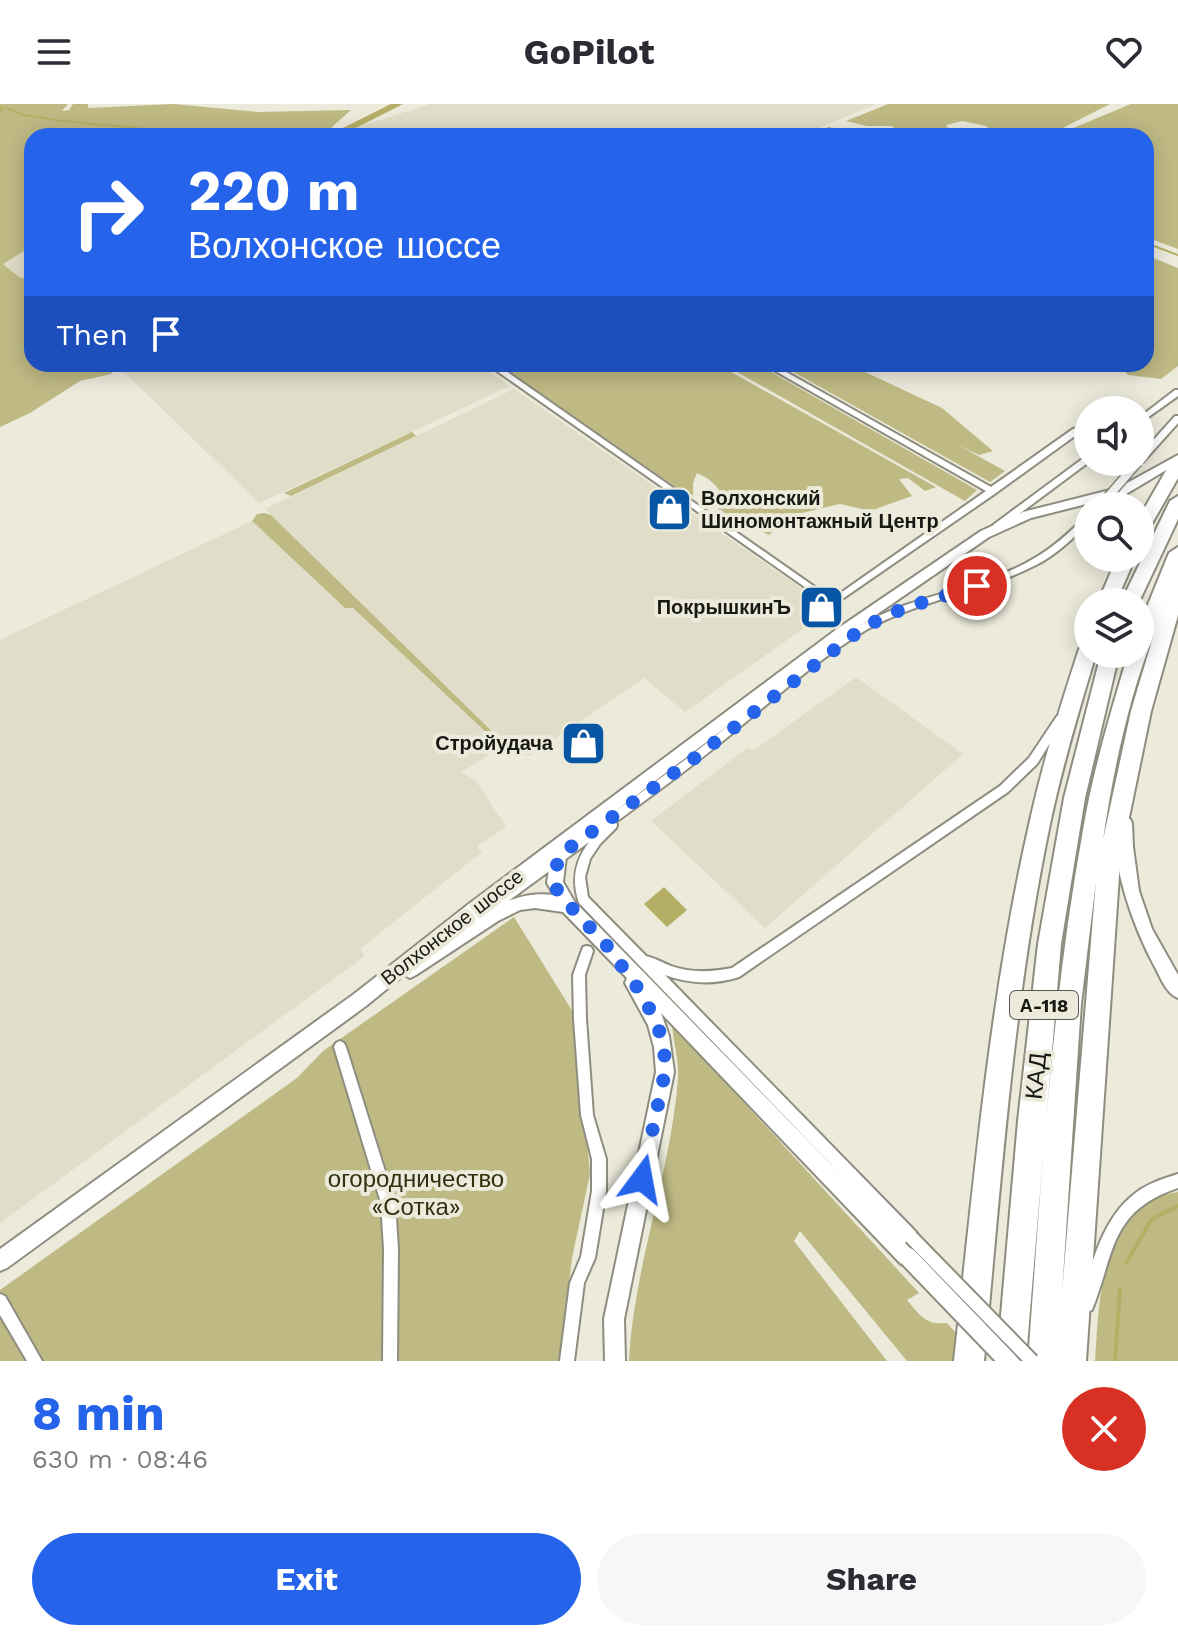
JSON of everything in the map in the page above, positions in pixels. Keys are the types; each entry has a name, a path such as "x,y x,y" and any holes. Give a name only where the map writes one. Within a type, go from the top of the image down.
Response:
{"highway":[{"path":"1154,506 1178,464"},
{"path":"1137,588 1178,501"},
{"path":"1154,612 1178,553"},
{"path":"1062,1358 1109,861 1150,673 1178,584"},
{"path":"969,1361 1020,926 1031,860 1082,668"},
{"name":"КАД","path":"1009,1361 1033,1099 1058,890 1070,815 1107,668"},
{"name":"КАД","path":"1062,1358 1061,1103 1082,912 1116,721 1133,668"}],"main road":[{"path":"985,534 1027,515 1122,491 1178,458"},
{"name":"Волхонское шоссе","path":"0,1261 360,1000 386,977 559,850 842,632 985,534"},
{"path":"1127,770 1124,849 1128,882 1140,924 1178,990"},
{"path":"559,850 555,883 568,906 910,1247 1009,1361"},
{"path":"419,963 507,906 536,899 568,906"},
{"path":"608,947 657,1020 664,1042 665,1072 614,1319 615,1361"},
{"name":"Волхонское шоссе","path":"360,1000 390,985 419,963"}],"street":[{"path":"502,372 832,603 1074,432"},
{"path":"781,372 993,491"},
{"path":"1154,410 1178,392"},
{"path":"1154,444 1178,418"},
{"name":"Волхонское шоссе","path":"985,534 1074,469"},
{"path":"1112,492 1126,476"},
{"name":"Волхонское шоссе","path":"419,963 559,850 650,791 864,627 922,602 1020,572 1062,547 1074,535"},
{"path":"633,953 661,970 687,977 719,977 735,973 1004,789 1043,748 1071,699"},
{"path":"650,791 591,846 579,871 583,899 910,1247 1032,1361"},
{"path":"567,1361 577,1283 588,1258 599,1191 599,1159 587,1115 580,1019 579,975 587,951"},
{"path":"340,1047 388,1203 391,1249 390,1361"},
{"path":"1062,1358 1118,1218 1144,1193 1178,1181"},
{"path":"0,1301 35,1361"}],"shaded area":[{"path":"430,104 876,104 818,128 355,128"},
{"path":"24,251 24,279 19,277 2,264"},
{"path":"124,372 490,372 510,386 259,503"},
{"path":"514,389 831,609 685,712 644,678 529,756 511,750 265,509"},
{"path":"252,521 345,608 353,608 502,747 461,772 476,781 506,827 477,846 482,852 360,949 365,956 0,1223 0,640"},
{"path":"856,677 963,754 765,928 651,821 747,748 754,750"},
{"path":"664,887 687,910 667,927 644,904"}],"green space":[{"path":"0,104 68,104 62,111 69,110 73,104 88,104 88,108 173,104 258,112 351,110 331,128 24,128 24,251 3,264 24,279 24,372 112,372 80,381 30,413 0,427"},
{"path":"888,104 1110,104 1063,128 989,128 962,121 946,125 948,128 894,128 846,121"},
{"path":"1131,104 1178,104 1178,249 1154,240 1154,128 1073,128"},
{"path":"1154,258 1178,268 1178,366 1161,379 1128,375 1125,372 1154,372"},
{"path":"509,372 731,372 936,487 925,491 908,478 899,479 912,496 870,511 840,504 789,516 769,535 718,509 717,503 723,498 716,486 697,473 693,495 684,493"},
{"path":"737,372 771,372 977,490 965,501"},
{"path":"793,372 865,372 942,408 993,451 979,455 958,445 1005,471 990,482"},
{"path":"412,432 416,436 291,496 284,493"},
{"path":"257,514 271,515 511,750 502,747 353,608 345,608 252,521"},
{"name":"огородничество «Сотка»","path":"514,917 576,1017 590,1174 572,1258 560,1361 0,1361 0,1290 297,1078 323,1051"},
{"path":"672,1024 919,1293 907,1300 916,1310 929,1321 947,1323 967,1345 965,1361 907,1361 800,1231 794,1241 887,1361 629,1361 638,1290 674,1113 678,1071"},
{"path":"1178,1192 1178,1361 1095,1361 1102,1284 1119,1234 1133,1214 1152,1200"}],"waterway":[{"path":"348,128 398,104"},
{"path":"0,107 3,109 0,111"},
{"path":"7,108 24,115 55,120 134,128"},
{"path":"1154,246 1178,255"},
{"path":"1126,1263 1152,1219 1178,1206"},
{"path":"1115,1361 1120,1289"}],"place":[{"name":"Волхонский Шиномонтажный Центр","path":"670,509"},
{"name":"ПокрышкинЪ","path":"822,607"},
{"name":"Стройудача","path":"584,743"}],"route":[{"path":"642,1179 665,1072 664,1042 657,1020 644,997 608,947 558,893 555,883 558,856 692,760 864,627 904,608 977,586"}]}
